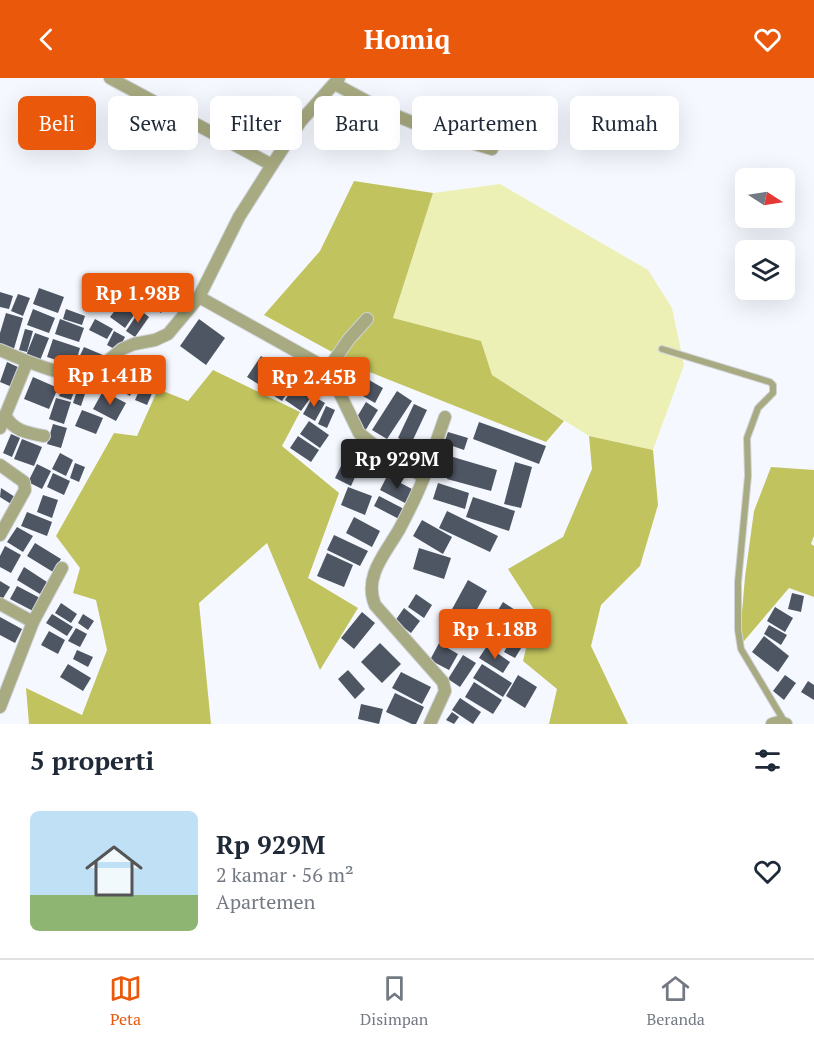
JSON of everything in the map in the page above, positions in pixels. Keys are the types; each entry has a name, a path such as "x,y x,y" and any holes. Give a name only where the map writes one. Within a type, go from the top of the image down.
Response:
{"street":[{"path":"110,78 272,165"},
{"path":"0,350 27,362 86,378 98,377 110,359 122,349 168,334 199,297 239,217 301,120 337,81 395,116 412,123"},
{"path":"199,297 328,369 359,433 384,453 424,477"},
{"path":"328,369 349,339 367,319"},
{"path":"0,428 27,362"},
{"path":"5,415 15,428 44,436"},
{"path":"430,724 445,691 443,682 375,606 370,594 375,571 398,531 424,477 445,417"},
{"path":"0,465 24,482 25,490 0,535"},
{"path":"0,707 33,622 62,568"},
{"path":"0,604 33,622"},
{"path":"772,724 786,724"}],"lane":[{"path":"662,349 770,381 773,385 773,393 758,408 747,438 748,476 740,563 738,630 741,649 757,680 786,724"}],"green space":[{"path":"500,184 648,270 672,308 684,365 653,450 589,436 492,375 481,341 393,318 433,193"}],"shaded area":[{"path":"354,181 433,193 393,318 481,341 492,375 564,421 546,442 367,371 264,315 320,251"},
{"path":"213,370 300,412 282,446 339,493 308,578 358,608 320,670 267,543 199,603 211,724 29,724 26,688 82,715 107,650 96,600 73,593 80,568 56,536 114,433 137,436 158,389 188,401"},
{"path":"589,436 653,450 658,505 640,566 601,605 591,646 628,724 549,724 557,689 523,661 535,611 508,569 563,537 592,469"},
{"path":"771,467 814,470 814,536 811,544 814,546 814,597 789,588 739,647 754,511"}],"building":[{"path":"149,281 172,295 161,313 138,299"},
{"path":"39,288 64,297 58,313 33,304"},
{"path":"0,292 13,296 9,309 0,307"},
{"path":"18,294 30,298 23,316 11,311"},
{"path":"126,296 140,306 125,328 110,317"},
{"path":"33,309 55,318 49,333 27,325"},
{"path":"66,309 85,316 82,325 63,319"},
{"path":"140,310 149,317 135,337 126,331"},
{"path":"6,313 23,318 13,352 0,348 0,333"},
{"path":"60,319 84,328 79,342 55,334"},
{"path":"95,319 113,329 107,339 89,330"},
{"path":"199,319 225,338 206,365 180,346"},
{"path":"25,329 33,331 27,352 19,350"},
{"path":"114,331 125,337 118,351 107,345"},
{"path":"35,333 49,338 39,363 25,358"},
{"path":"53,339 80,348 75,366 47,357"},
{"path":"84,347 103,355 94,374 75,366"},
{"path":"138,355 151,363 140,381 127,373"},
{"path":"261,356 277,366 263,387 247,377"},
{"path":"7,362 20,368 12,387 0,382"},
{"path":"280,368 296,379 282,401 265,390"},
{"path":"148,370 160,375 147,405 135,400"},
{"path":"355,372 383,388 375,403 347,387"},
{"path":"122,374 137,382 130,396 115,387"},
{"path":"33,377 58,388 49,409 24,399"},
{"path":"300,378 316,390 301,411 285,400"},
{"path":"65,382 76,386 71,400 59,396"},
{"path":"78,388 86,391 81,406 73,403"},
{"path":"103,391 126,403 116,421 93,409"},
{"path":"397,391 412,401 387,439 372,430"},
{"path":"313,396 325,403 315,421 303,414"},
{"path":"56,398 71,402 64,424 49,419"},
{"path":"366,402 378,410 365,431 357,417"},
{"path":"414,404 427,410 411,444 398,438"},
{"path":"326,406 335,410 327,428 318,424"},
{"path":"82,410 103,418 96,434 75,426"},
{"path":"309,421 329,435 320,448 300,434"},
{"path":"479,422 546,446 539,464 473,439"},
{"path":"53,424 67,428 61,448 47,444"},
{"path":"448,432 468,438 464,450 444,443"},
{"path":"11,434 20,438 12,457 3,453"},
{"path":"298,436 319,450 311,462 290,448"},
{"path":"22,439 42,447 34,466 14,459"},
{"path":"393,441 428,454 419,465 397,454"},
{"path":"60,453 73,460 66,476 52,469"},
{"path":"453,457 497,470 491,491 447,479"},
{"path":"345,458 360,466 351,486 335,478"},
{"path":"515,462 532,467 521,508 504,504"},
{"path":"75,463 85,467 79,482 70,478"},
{"path":"37,464 51,471 42,489 28,482"},
{"path":"53,473 70,481 64,495 47,487"},
{"path":"387,476 414,490 407,504 380,490"},
{"path":"438,483 469,493 465,509 433,499"},
{"path":"348,487 372,496 365,515 341,505"},
{"path":"1,488 15,497 11,504 0,497"},
{"path":"43,495 58,500 52,518 37,512"},
{"path":"379,496 404,509 399,519 374,506"},
{"path":"473,497 515,511 509,531 466,517"},
{"path":"447,511 498,536 490,552 439,528"},
{"path":"27,512 52,522 47,536 21,526"},
{"path":"354,517 380,531 372,547 346,533"},
{"path":"422,520 452,537 443,554 413,536"},
{"path":"17,527 33,536 23,552 7,542"},
{"path":"334,535 368,551 360,566 327,550"},
{"path":"35,543 61,559 53,572 27,556"},
{"path":"5,546 21,555 11,573 0,567 0,556"},
{"path":"419,548 451,558 444,579 413,569"},
{"path":"327,553 353,565 344,587 317,576"},
{"path":"24,567 47,582 40,594 17,580"},
{"path":"468,580 487,591 470,622 451,611"},
{"path":"0,581 10,587 2,600 0,598"},
{"path":"17,586 40,598 33,611 10,599"},
{"path":"792,593 804,596 801,612 788,609"},
{"path":"416,594 432,605 424,618 408,607"},
{"path":"503,602 518,612 507,630 492,620"},
{"path":"61,603 77,614 71,623 55,613"},
{"path":"775,607 793,618 785,632 767,621"},
{"path":"404,608 420,621 411,633 395,621"},
{"path":"362,612 375,623 354,649 341,638"},
{"path":"52,614 73,627 67,636 46,623"},
{"path":"83,614 94,621 88,630 78,623"},
{"path":"0,617 22,629 15,643 0,635"},
{"path":"492,625 508,636 499,650 483,639"},
{"path":"769,625 787,635 781,645 764,634"},
{"path":"76,628 87,634 80,647 68,641"},
{"path":"49,631 65,640 58,654 41,645"},
{"path":"764,636 789,656 778,672 752,652"},
{"path":"512,638 523,645 515,658 504,652"},
{"path":"380,643 401,664 382,683 361,662"},
{"path":"439,643 458,654 449,670 430,660"},
{"path":"487,646 510,662 503,673 479,658"},
{"path":"77,650 93,657 88,667 73,659"},
{"path":"463,655 476,663 460,687 448,679"},
{"path":"68,664 91,678 83,691 60,677"},
{"path":"482,664 512,683 503,697 473,678"},
{"path":"348,670 365,689 355,699 338,679"},
{"path":"401,672 431,687 422,704 392,688"},
{"path":"518,675 537,687 525,708 506,696"},
{"path":"785,675 796,683 784,700 773,691"},
{"path":"808,681 814,685 814,700 801,692"},
{"path":"474,682 502,700 493,714 465,697"},
{"path":"395,693 424,707 416,724 386,712"},
{"path":"460,698 481,712 473,724 452,710"},
{"path":"361,704 383,709 379,724 358,719"},
{"path":"452,712 459,717 454,724 446,720"}]}
